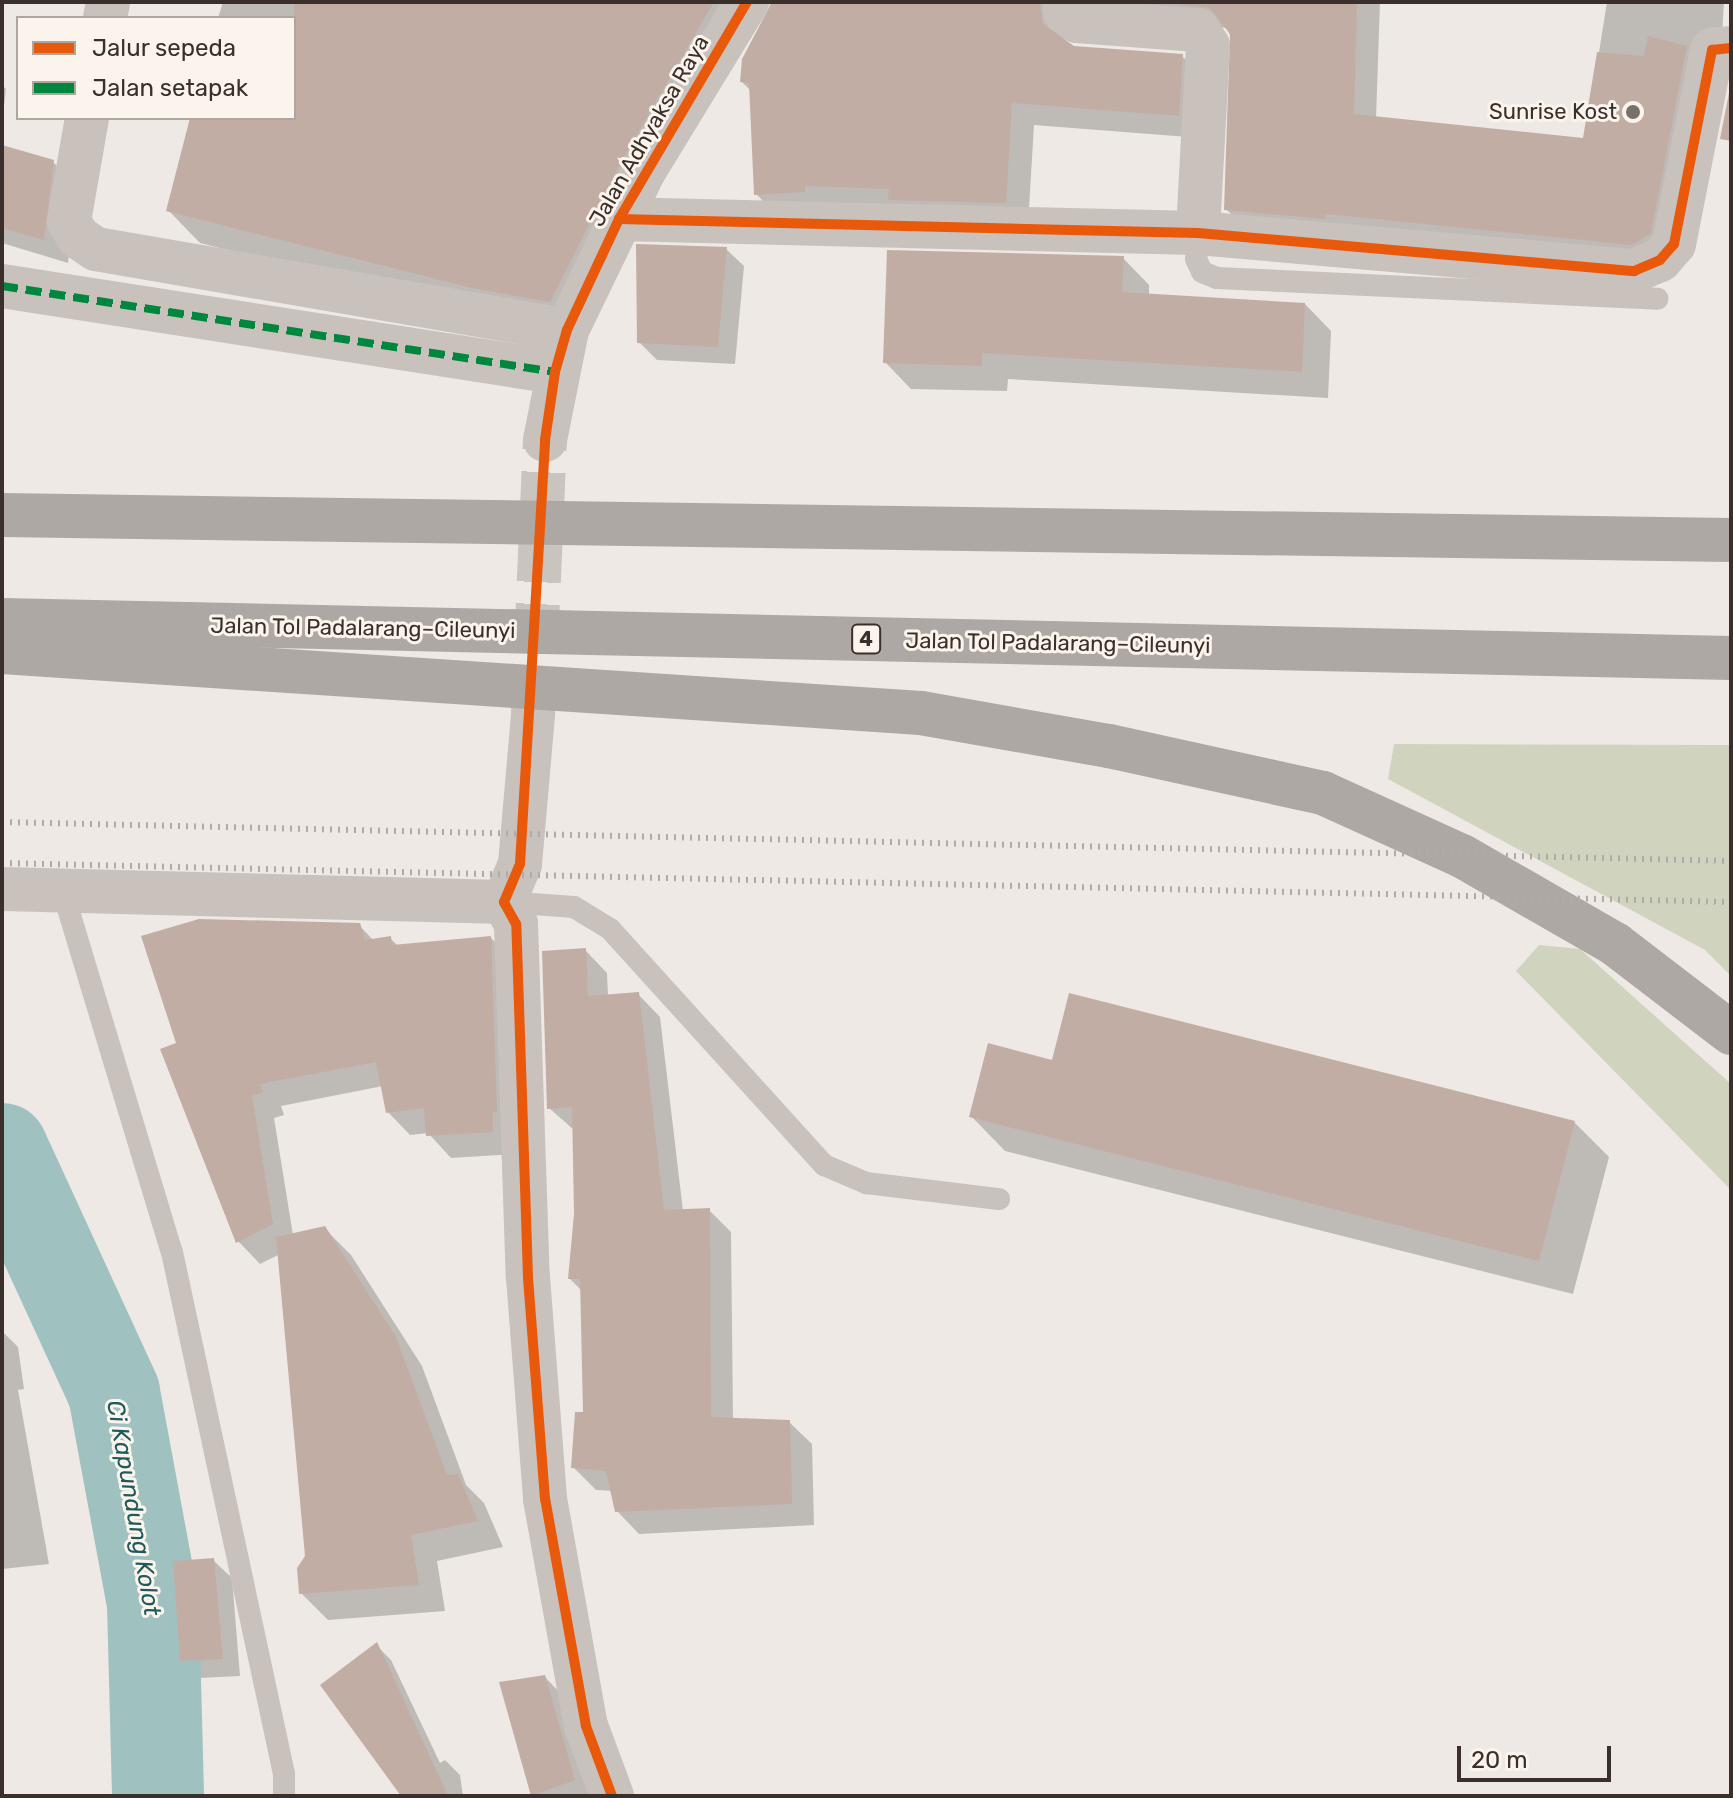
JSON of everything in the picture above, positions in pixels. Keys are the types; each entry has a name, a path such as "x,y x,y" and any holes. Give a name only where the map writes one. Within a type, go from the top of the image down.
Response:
{"highway":[{"path":"2,515 1731,540"},
{"name":"Jalan Tol Padalarang–Cileunyi","path":"2,620 1731,658"},
{"path":"2,652 921,713 1125,749 1323,793 1462,856 1615,944 1731,1033"}],"street":[{"name":"Jalan Adhyaksa Raya","path":"545,440 555,372 567,330 619,219 747,2"},
{"path":"1065,2 1065,12 1077,21 1198,30 1208,46 1198,233"},
{"path":"619,219 1198,233 1634,271 1660,260 1674,244 1712,50 1731,48"},
{"path":"87,120 69,221 78,237 96,249 567,330"},
{"path":"2,286 555,372"},
{"path":"504,902 520,864 533,714"},
{"path":"2,889 504,902"},
{"path":"504,902 516,924 528,1277 545,1499 586,1726 612,1796"}],"lane":[{"path":"1198,233 1196,259 1202,272 1217,278 1657,299"},
{"path":"63,892 172,1252 284,1774 284,1796"},
{"path":"504,902 574,907 610,929 824,1165 866,1183 999,1199"}],"green space":[{"path":"1394,744 1731,745 1731,976 1705,950 1388,779"},
{"path":"1539,945 1580,949 1731,1084 1731,1190 1516,971"}],"building":[{"path":"294,2 714,2 622,160 550,302 472,288 166,211 189,120 296,120"},
{"path":"772,2 1040,2 1043,24 1074,46 1183,54 1179,116 1012,103 1006,203 888,200 889,189 805,186 805,192 754,195 749,83 740,82 742,59"},
{"path":"1159,2 1357,2 1354,114 1583,138 1597,52 1644,56 1648,36 1687,46 1651,233 1632,245 1326,214 1325,219 1224,210 1230,34 1210,8"},
{"path":"1731,83 1731,141 1720,139"},
{"path":"2,145 54,160 44,240 2,228"},
{"path":"636,244 727,247 718,347 637,343"},
{"path":"887,250 1124,256 1122,292 1305,303 1302,372 982,353 982,366 883,363"},
{"path":"199,919 360,923 365,940 391,936 392,945 491,936 497,1112 493,1112 493,1132 426,1136 424,1108 386,1113 376,1062 260,1084 263,1092 252,1096 273,1224 236,1243 160,1049 176,1043 141,936"},
{"path":"586,948 588,996 639,992 664,1210 710,1208 711,1417 790,1420 792,1504 615,1512 606,1471 571,1468 575,1412 583,1412 580,1279 568,1279 574,1214 572,1107 547,1109 542,951"},
{"path":"1069,993 1575,1121 1539,1261 969,1117 988,1043 1052,1060"},
{"path":"325,1226 396,1337 447,1475 458,1474 478,1521 411,1535 419,1585 299,1594 297,1568 305,1556 276,1237"},
{"path":"214,1558 223,1659 180,1661 173,1561"},
{"path":"377,1642 448,1796 401,1796 320,1685"},
{"path":"545,1675 575,1780 531,1796 499,1682"}],"waterway":[{"name":"Ci Kapundung Kolot","path":"2,1149 114,1393 153,1603 158,1796"}],"tunnel":[{"path":"533,714 545,440"}],"railway":[{"path":"2,822 1731,861"},
{"path":"2,863 1731,902"}],"marked path":[{"path":"2,286 555,372"}],"cycle path":[{"path":"612,1796 586,1726 545,1499 528,1277 516,924 504,902 520,864 545,440 555,372 567,330 619,219 747,2"},
{"path":"619,219 1198,233 1634,271 1660,260 1674,244 1712,50 1731,48"}],"place":[{"name":"Sunrise Kost","path":"1633,112"}]}
